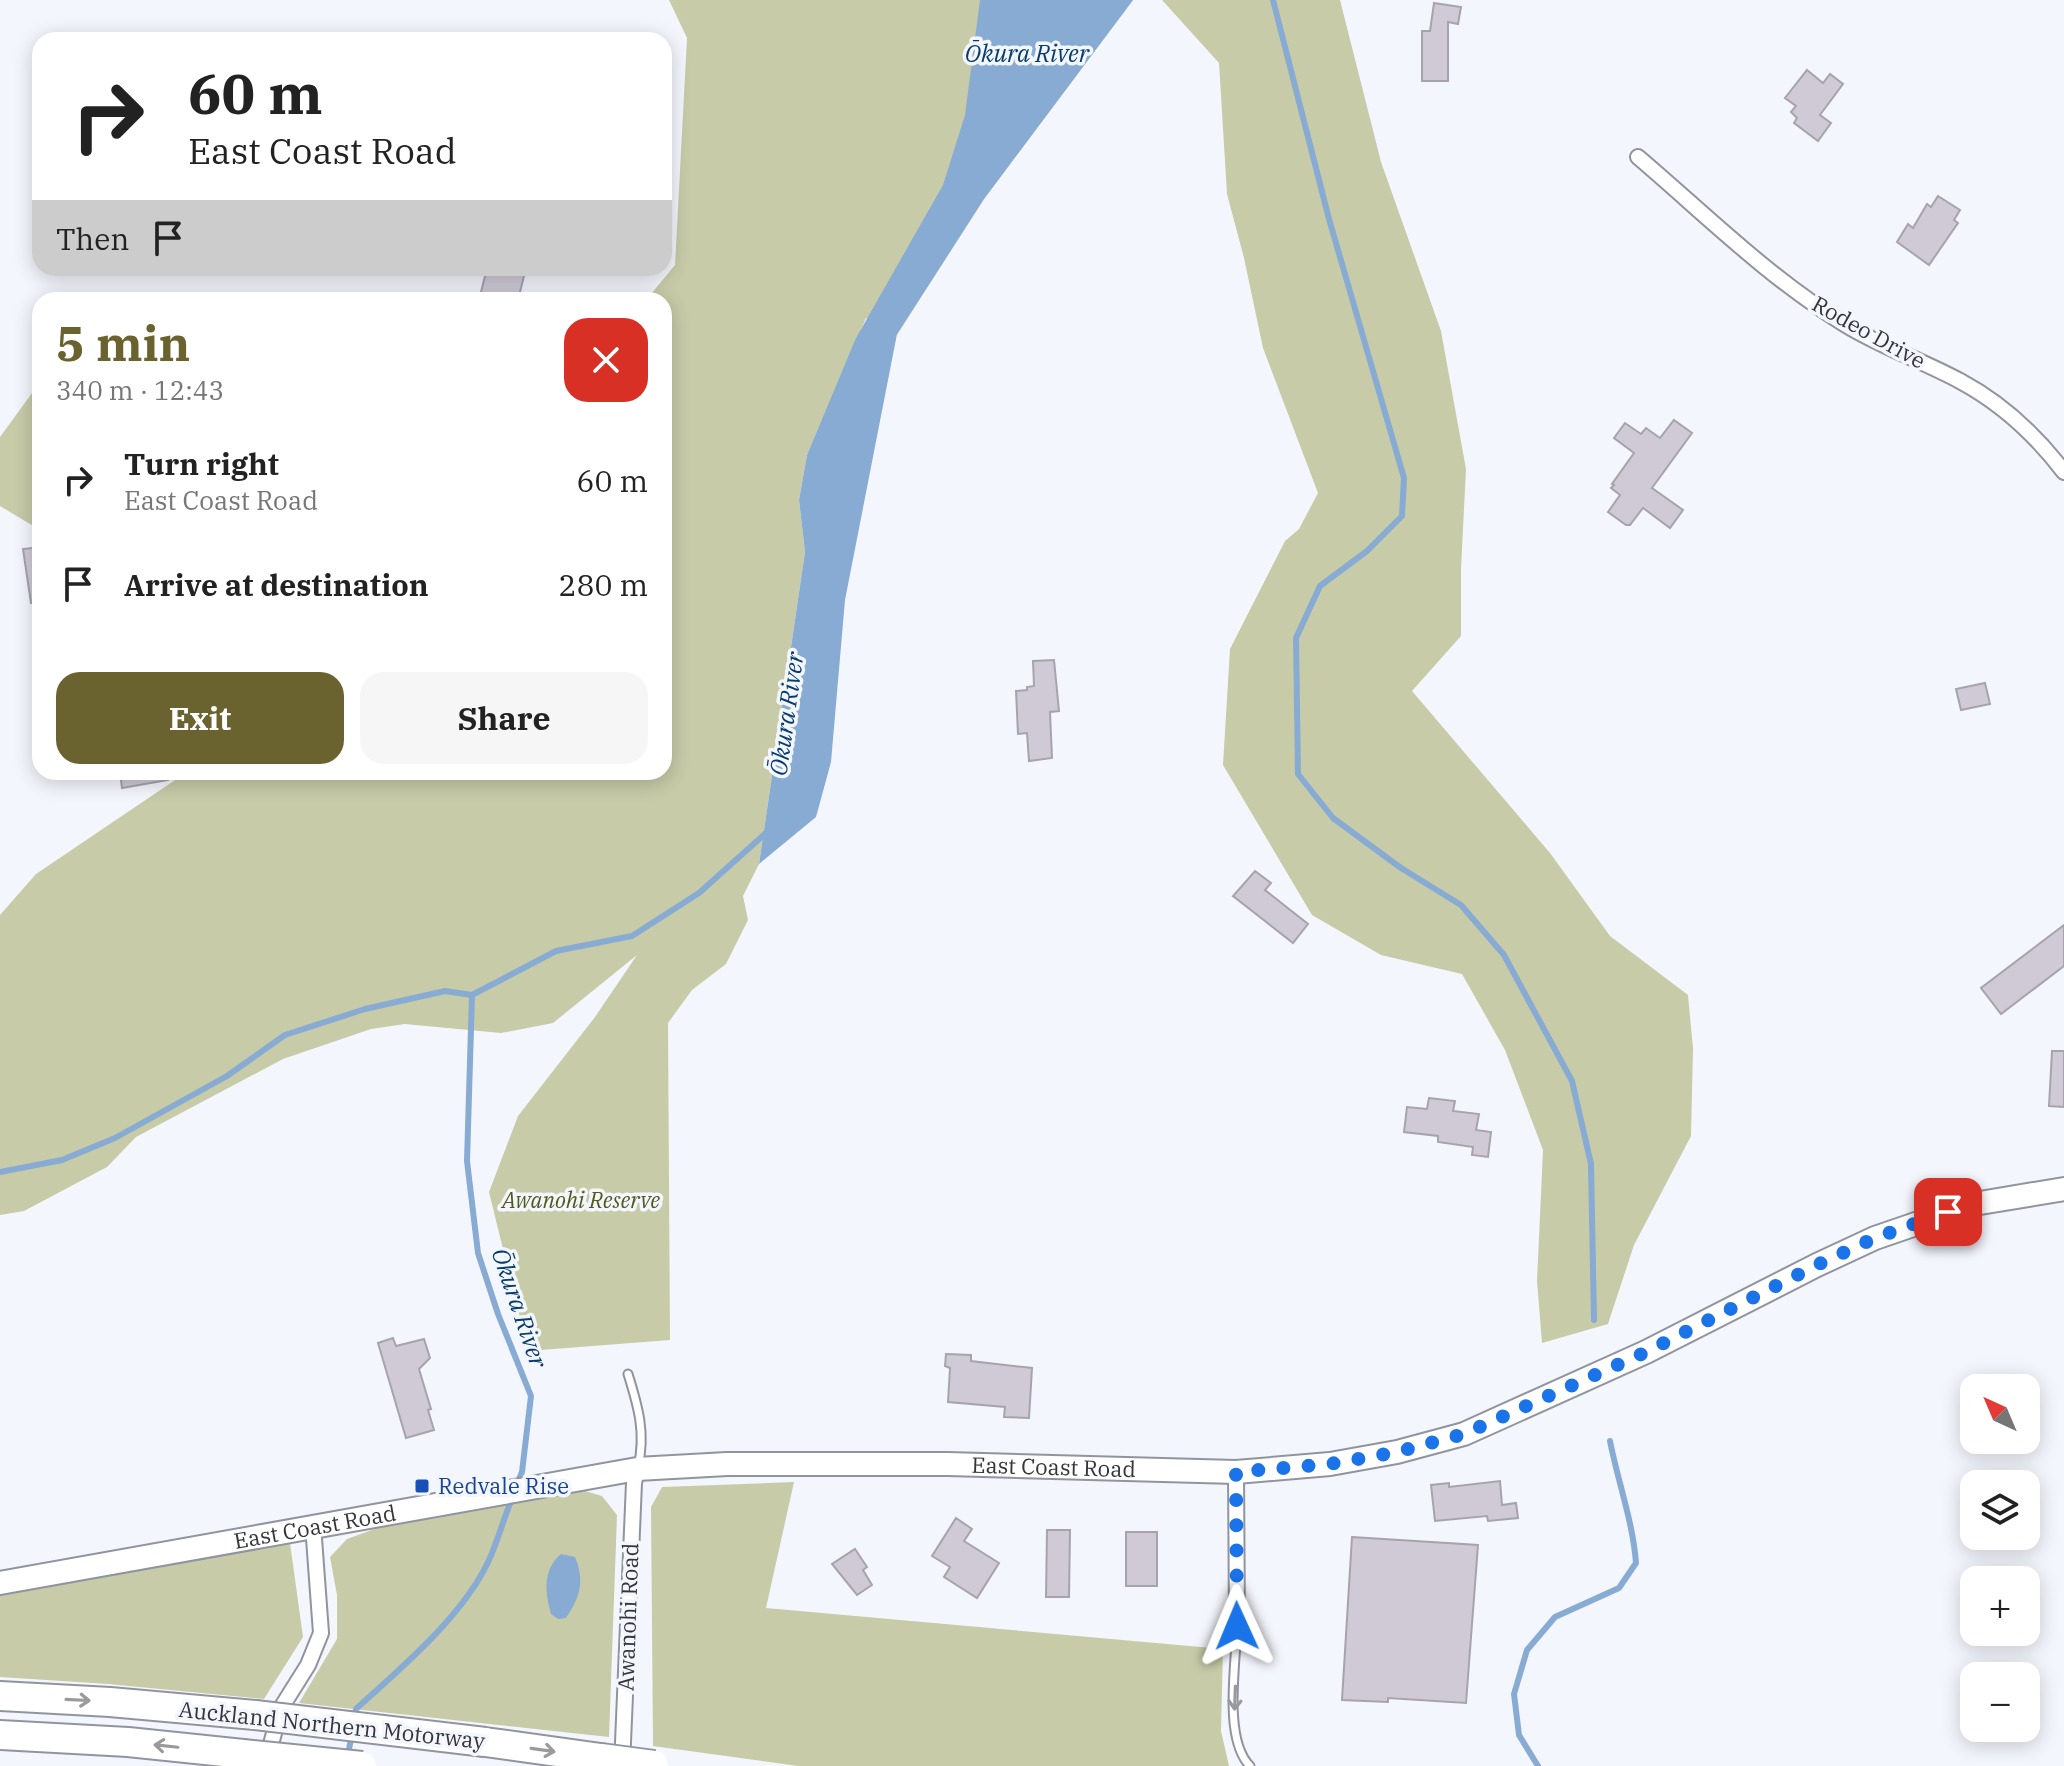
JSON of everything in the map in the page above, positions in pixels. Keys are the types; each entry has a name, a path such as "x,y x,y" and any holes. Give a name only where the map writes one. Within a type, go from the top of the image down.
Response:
{"highway":[{"name":"Auckland Northern Motorway","path":"0,1696 255,1715 662,1766"},
{"name":"Auckland Northern Motorway","path":"0,1735 128,1742 254,1760 362,1766"}],"main road":[{"name":"East Coast Road","path":"0,1583 637,1469 727,1464 933,1464 1236,1472 1330,1464 1397,1452 1464,1434 1646,1352 1875,1238 1974,1204 2064,1189"}],"street":[{"name":"Rodeo Drive","path":"1638,157 1820,308 1847,326 1960,381 2012,415 2064,472"},
{"name":"Awanohi Road","path":"611,1762 637,1469"},
{"path":"1236,1472 1237,1626"},
{"path":"254,1760 308,1665 321,1633 313,1525"}],"lane":[{"path":"628,1374 642,1426 643,1442 637,1469"},
{"path":"1237,1626 1235,1735 1243,1759 1250,1766"}],"green space":[{"name":"Awanohi Reserve","path":"669,0 1133,0 984,199 897,335 866,318 807,455 799,500 805,552 759,864 743,896 748,920 726,964 692,990 668,1023 670,1340 528,1351 489,1192 518,1116 595,1017 637,955 553,1023 501,1033 405,1024 371,1029 283,1059 136,1137 107,1167 24,1211 0,1215 0,915 36,874 175,780 672,780 672,292 653,292 666,276 672,276 675,265 687,38"},
{"path":"1162,0 1340,0 1381,162 1441,331 1466,469 1461,636 1412,691 1550,853 1610,936 1688,995 1693,1048 1691,1136 1634,1245 1608,1324 1542,1343 1537,1281 1543,1150 1505,1050 1462,974 1381,955 1312,915 1223,765 1230,649 1285,541 1299,529 1318,493 1263,348 1227,194 1219,63"},
{"path":"32,393 32,525 0,506 0,437"},
{"path":"794,1482 766,1608 1223,1649 1221,1731 1229,1766 798,1766 653,1746 651,1507 662,1487"},
{"path":"585,1491 602,1496 617,1515 609,1737 299,1703 337,1639 337,1595 330,1557 347,1539 391,1523"},
{"path":"290,1543 303,1637 264,1699 0,1677 0,1594"}],"water":[{"path":"980,0 1133,0 984,199 897,334 845,600 831,762 816,817 759,864 805,552 799,500 807,455 856,338 943,185 965,115"},
{"path":"561,1554 575,1557 580,1581 578,1596 571,1610 566,1618 558,1619 551,1614 547,1582 551,1567"}],"building":[{"path":"1434,3 1461,7 1458,24 1448,22 1448,81 1422,81 1422,31 1430,31"},
{"path":"1807,70 1823,83 1830,74 1843,84 1820,115 1831,123 1818,141 1794,123 1797,118 1791,112 1796,106 1785,98"},
{"path":"1938,196 1960,210 1954,220 1958,223 1929,265 1897,242 1908,224 1913,228 1927,204 1931,207"},
{"path":"485,276 524,276 520,292 481,292"},
{"path":"1674,420 1692,433 1652,488 1683,510 1670,528 1643,508 1630,525 1626,525 1608,512 1620,495 1611,488 1612,484 1634,453 1614,438 1625,423 1641,434 1646,428 1660,438"},
{"path":"32,548 32,603 31,603 23,549"},
{"path":"1054,660 1059,711 1050,712 1052,758 1029,761 1027,733 1018,734 1016,691 1034,686 1033,661"},
{"path":"1985,683 1990,704 1961,710 1956,689"},
{"path":"121,780 168,780 122,788"},
{"path":"1255,871 1271,883 1265,890 1308,924 1293,943 1233,896"},
{"path":"2064,925 2064,966 2001,1014 1981,988"},
{"path":"2052,1051 2064,1051 2064,1107 2049,1106"},
{"path":"1429,1098 1455,1101 1453,1111 1479,1114 1476,1130 1491,1132 1488,1157 1472,1155 1473,1147 1438,1142 1438,1136 1404,1132 1407,1107 1427,1109"},
{"path":"393,1338 396,1346 424,1339 430,1358 419,1369 434,1430 406,1438 378,1343"},
{"path":"946,1354 971,1355 971,1361 1032,1368 1029,1418 1004,1417 1005,1407 948,1402 950,1368 945,1366"},
{"path":"1500,1481 1502,1505 1516,1503 1518,1518 1488,1521 1487,1516 1435,1521 1431,1485 1449,1483 1449,1487"},
{"path":"956,1518 972,1529 964,1541 999,1563 977,1598 944,1577 950,1567 932,1556"},
{"path":"1047,1530 1070,1530 1069,1597 1046,1597"},
{"path":"1126,1532 1157,1532 1157,1586 1126,1586"},
{"path":"1352,1537 1478,1545 1466,1703 1388,1698 1388,1702 1342,1700"},
{"path":"855,1549 867,1567 863,1570 872,1585 857,1595 832,1564"}],"waterway":[{"path":"1273,0 1329,219 1404,478 1402,516 1367,551 1320,586 1296,638 1298,774 1333,818 1401,868 1461,905 1504,955 1572,1081 1591,1164 1594,1320"},
{"name":"Ōkura River","path":"517,1484 522,1472 531,1396 498,1314 478,1253 467,1161 472,995 556,951 632,936 699,893 767,832"},
{"path":"0,1172 62,1160 115,1138 227,1076 285,1035 365,1009 445,991 472,995"},
{"path":"1538,1766 1519,1735 1514,1694 1527,1650 1555,1617 1619,1588 1636,1563 1629,1517 1610,1441"},
{"name":"Ōkura River","path":"354,1719 356,1709 429,1641 463,1602 488,1562 512,1499"},
{"name":"Ōkura River","path":"347,1759 352,1734"}],"place":[{"name":"Redvale Rise","path":"422,1486"}],"route":[{"path":"1237,1626 1236,1472 1330,1464 1397,1452 1464,1434 1646,1352 1875,1238 1948,1212"}]}
